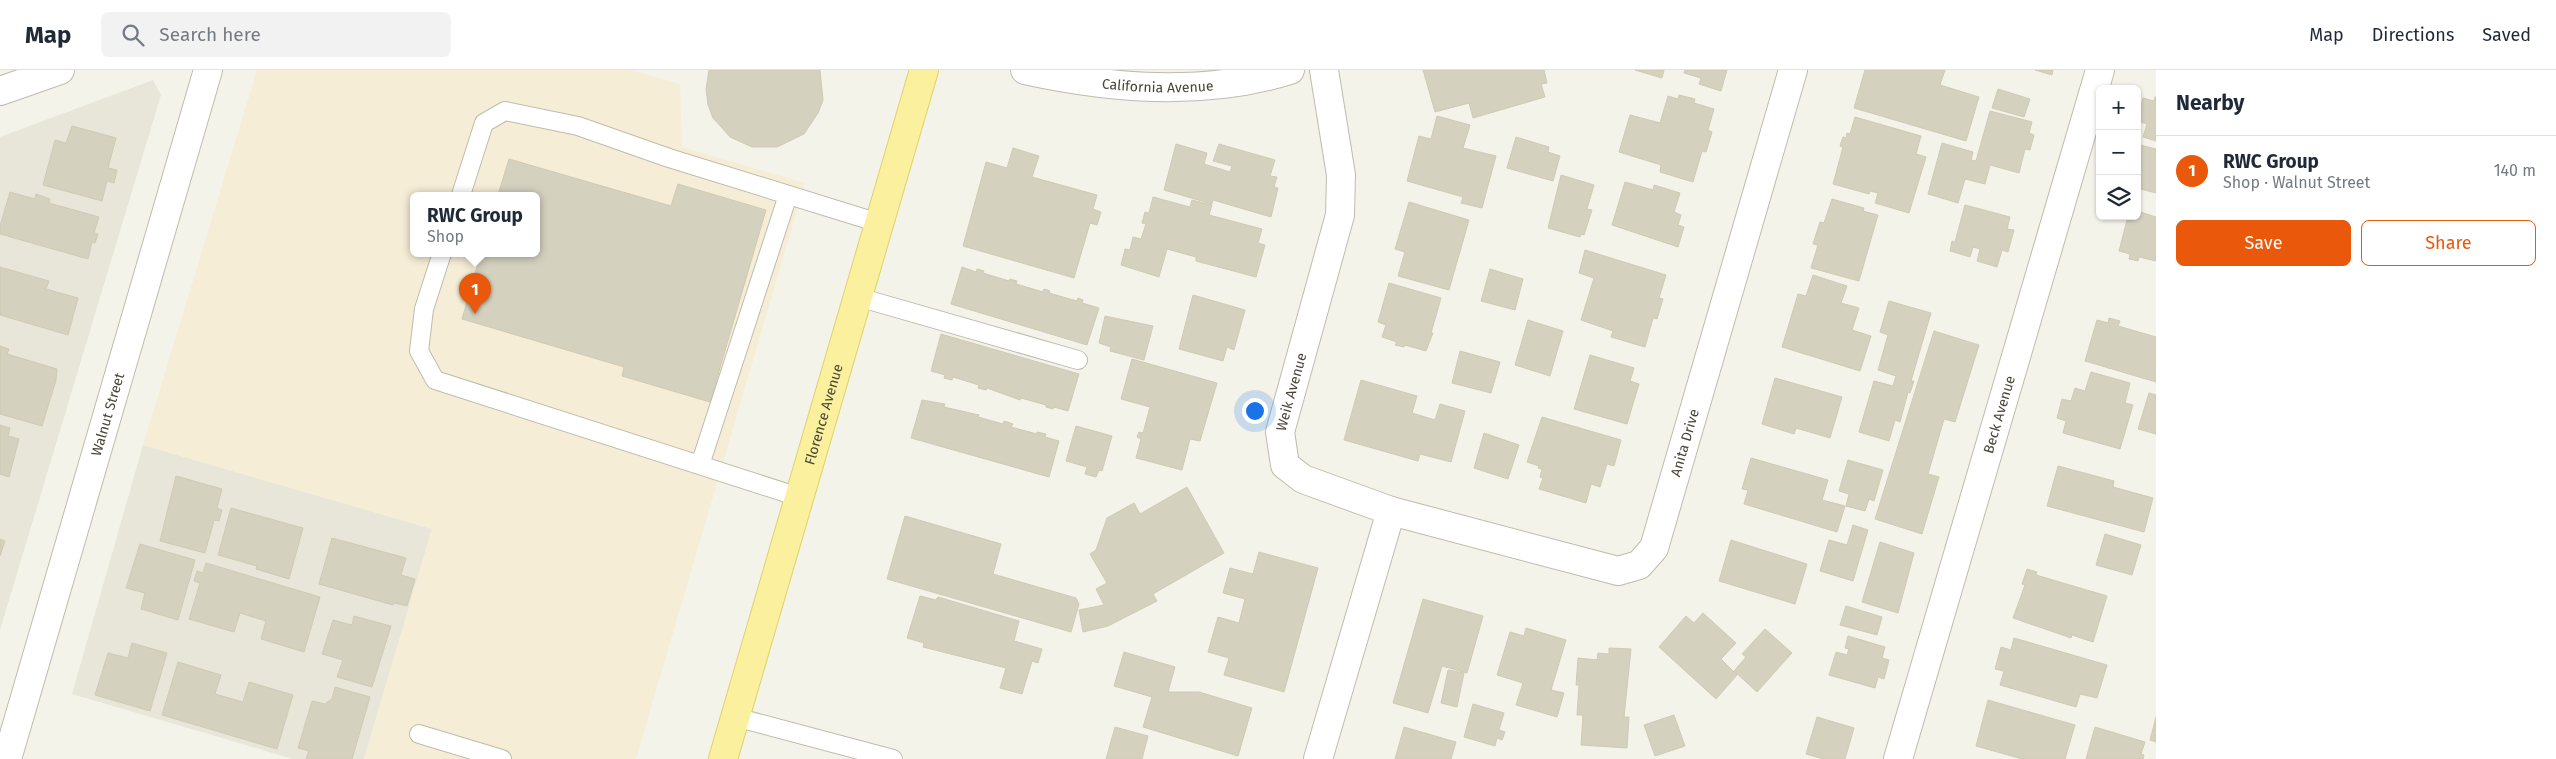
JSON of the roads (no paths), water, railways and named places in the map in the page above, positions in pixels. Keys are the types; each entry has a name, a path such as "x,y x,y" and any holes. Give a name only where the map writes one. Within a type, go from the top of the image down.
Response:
{"main road":[{"name":"Florence Avenue","path":"723,759 924,70"}],"street":[{"path":"0,91 60,70"},
{"name":"Walnut Street","path":"7,759 208,70"},
{"name":"California Avenue","path":"1025,70 1072,80 1141,87 1206,78 1270,76 1290,70"},
{"name":"Weik Avenue","path":"1324,70 1341,175 1340,215 1280,432 1286,465 1303,479 1391,511"},
{"name":"Anita Drive","path":"1391,511 1618,572 1639,565 1654,548 1793,70"},
{"name":"Beck Avenue","path":"1898,759 2100,70"},
{"path":"1318,759 1391,511"}],"lane":[{"path":"462,192 484,123 505,111 578,126 879,223"},
{"path":"700,465 788,195"},
{"path":"441,257 424,309 419,351 435,380 799,497"},
{"path":"858,297 1078,360"},
{"path":"735,717 892,759"},
{"path":"419,734 502,759"}],"place":[{"name":"RWC Group","path":"475,314"}]}
